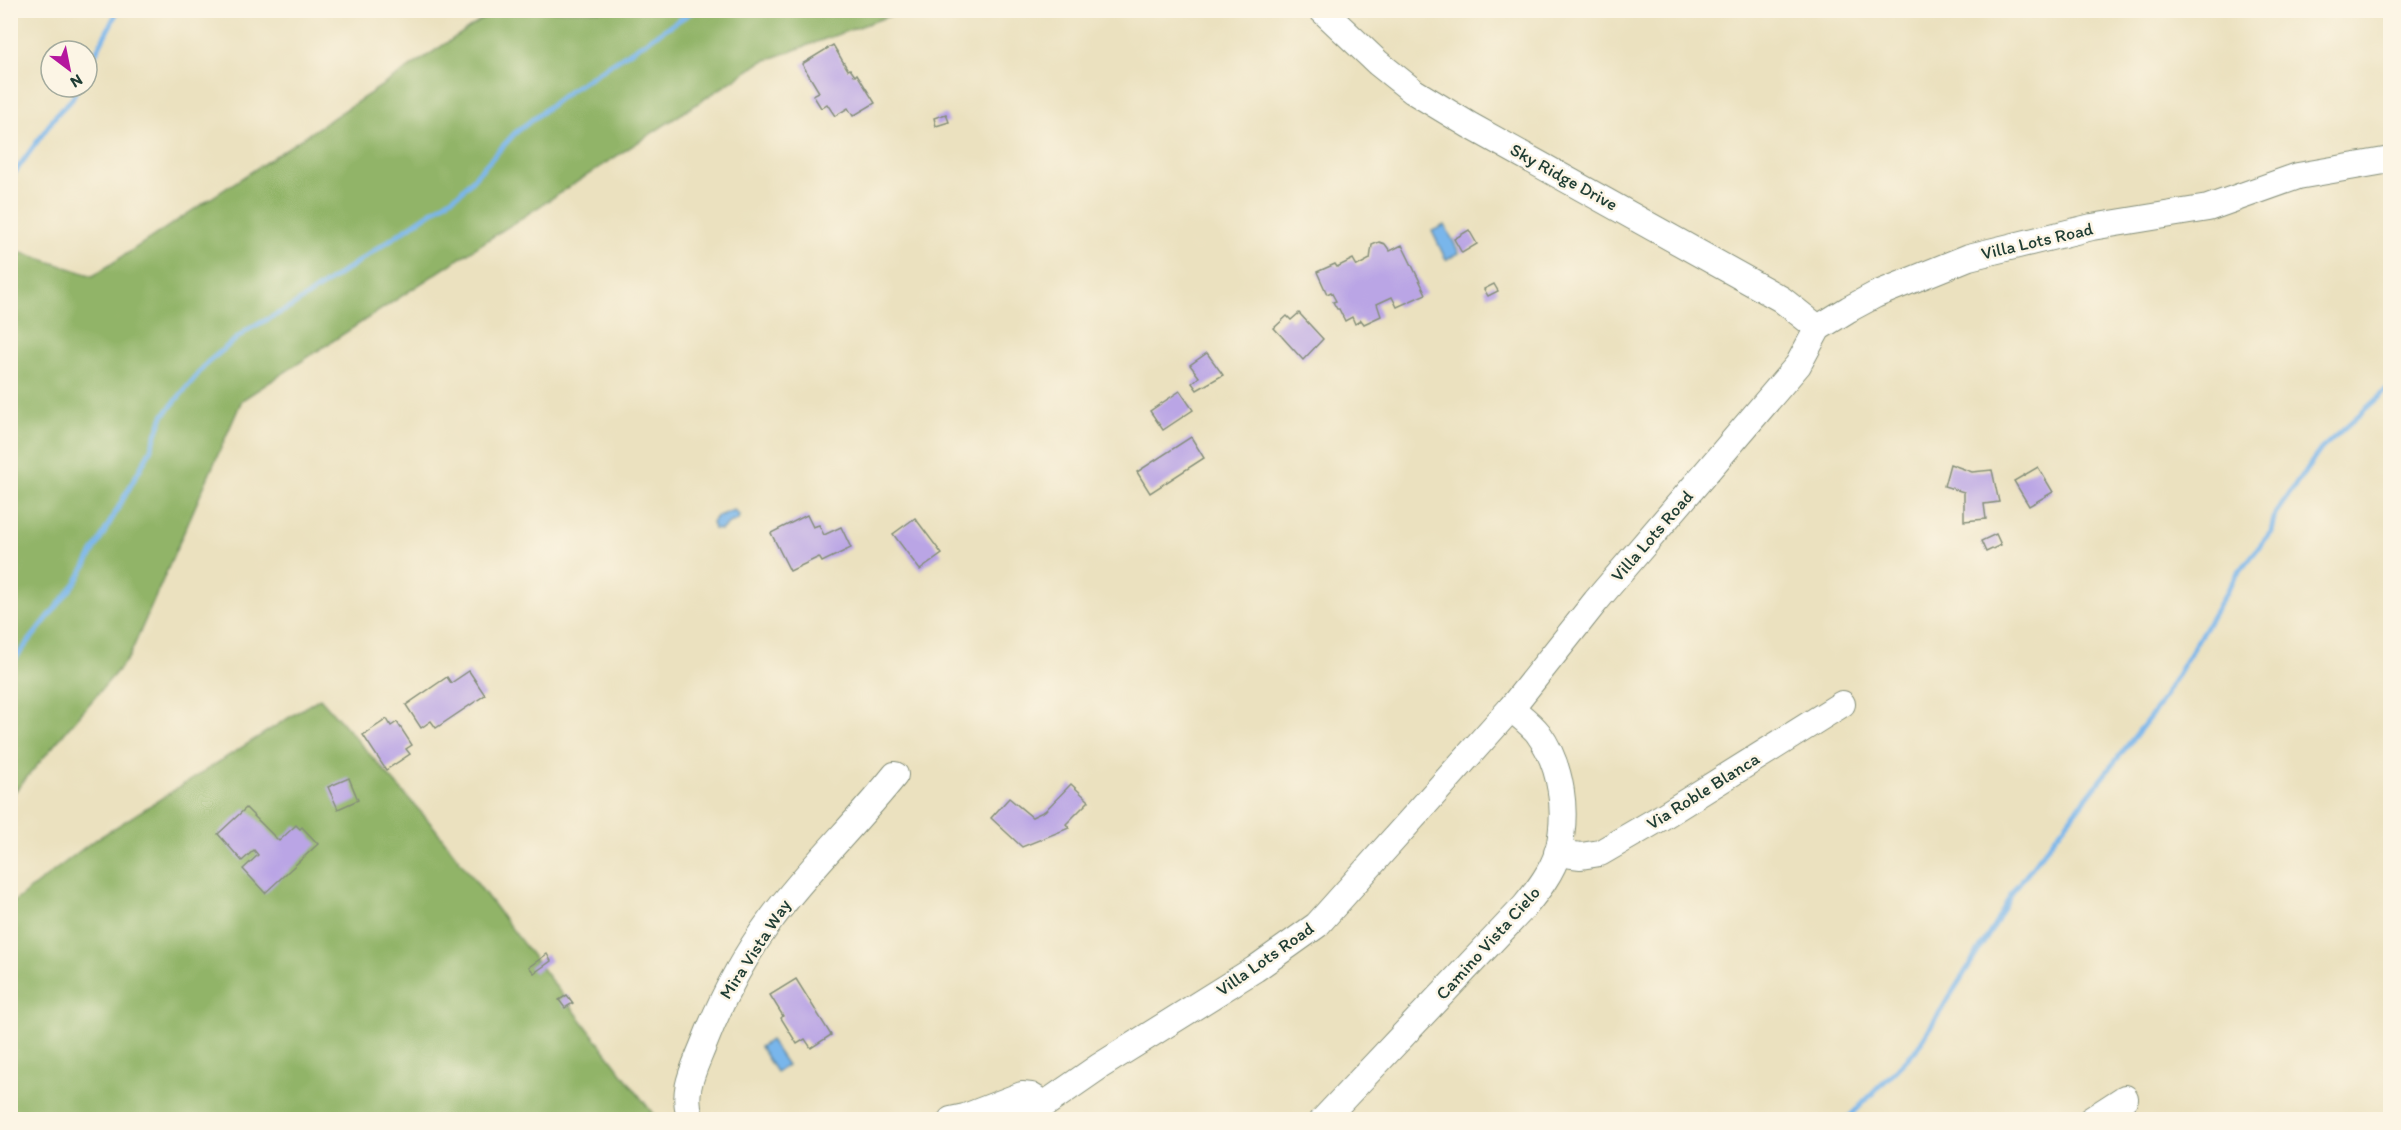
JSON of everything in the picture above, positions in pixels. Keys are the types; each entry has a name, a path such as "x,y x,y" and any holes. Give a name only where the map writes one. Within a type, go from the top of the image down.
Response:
{"street":[{"name":"Sky Ridge Drive","path":"1322,10 1378,63 1413,91 1469,125 1781,299 1818,328"},
{"name":"Villa Lots Road","path":"1022,1119 1255,969 1317,925 1511,708 1596,601 1798,365 1818,328 1875,294 1969,257 2092,227 2208,208 2298,176 2391,160"},
{"name":"Via Roble Blanca","path":"1557,853 1581,856 1600,853 1662,817 1842,704"},
{"name":"Camino Vista Cielo","path":"1323,1119 1525,906 1543,883 1557,853 1562,817 1561,785 1550,752 1537,731 1511,708"},
{"name":"Mira Vista Way","path":"691,1119 686,1095 725,994 769,922 895,775"},
{"path":"951,1119 965,1117 1022,1095 1031,1096 1044,1104"},
{"path":"2091,1119 2125,1098"}],"green space":[{"path":"495,11 903,11 761,62 242,400 129,657 11,796 11,249 93,276"},
{"path":"320,698 434,827 657,1119 11,1120 11,904 89,844"}],"water":[{"path":"1445,225 1459,253 1446,260 1432,231"},
{"path":"734,510 739,515 738,520 729,523 721,530 714,529 712,522 716,517"},
{"path":"770,1040 787,1065 776,1072 760,1047"}],"building":[{"path":"833,45 848,70 850,69 855,76 857,74 875,103 853,116 848,108 835,116 827,104 821,108 813,95 819,92 802,64"},
{"path":"946,114 949,122 936,126 934,118"},
{"path":"1469,230 1477,244 1462,253 1454,239"},
{"path":"1379,242 1385,244 1390,251 1402,245 1426,294 1397,307 1392,297 1377,304 1381,316 1364,324 1361,320 1355,324 1352,317 1345,321 1333,302 1336,301 1331,292 1327,294 1317,272 1335,264 1337,267 1353,259 1357,266 1370,259 1372,245"},
{"path":"1494,284 1498,291 1488,296 1484,289"},
{"path":"1299,313 1323,339 1303,360 1274,328 1287,316 1291,320"},
{"path":"1207,353 1223,375 1197,390 1192,383 1199,377 1190,365"},
{"path":"1180,391 1193,410 1163,430 1150,411"},
{"path":"1191,437 1204,458 1150,493 1137,472"},
{"path":"1950,464 1972,472 1992,470 1999,502 1984,504 1986,519 1964,521 1964,492 1944,486"},
{"path":"2038,467 2053,492 2029,506 2014,481"},
{"path":"807,515 813,527 819,525 824,535 841,527 851,548 822,562 819,557 790,571 771,533"},
{"path":"915,518 942,554 920,570 893,534"},
{"path":"1996,534 2001,545 1986,552 1981,541"},
{"path":"469,671 485,695 436,728 431,721 421,728 406,705 447,677 451,683"},
{"path":"387,719 391,726 397,722 412,745 406,749 410,754 386,770 363,735"},
{"path":"349,778 358,800 338,809 328,787"},
{"path":"1071,784 1089,801 1066,824 1069,828 1022,847 991,818 1009,798 1032,817 1045,811"},
{"path":"246,808 279,841 296,825 300,829 302,827 318,844 265,893 243,869 258,855 254,850 242,861 218,834"},
{"path":"547,954 551,961 534,973 529,967"},
{"path":"796,979 831,1035 811,1048 805,1039 797,1044 770,995"},
{"path":"567,995 573,1003 565,1008 559,1000"}],"waterway":[{"path":"99,47 118,10"},
{"path":"10,665 77,581 150,451 163,416 207,363 247,330 291,307 461,192 515,133 569,91 695,10"},
{"path":"10,179 57,114 72,99"},
{"path":"1846,1120 1916,1050 1996,923 2013,891 2157,708 2236,576 2271,532 2275,514 2321,449 2390,387"}]}
